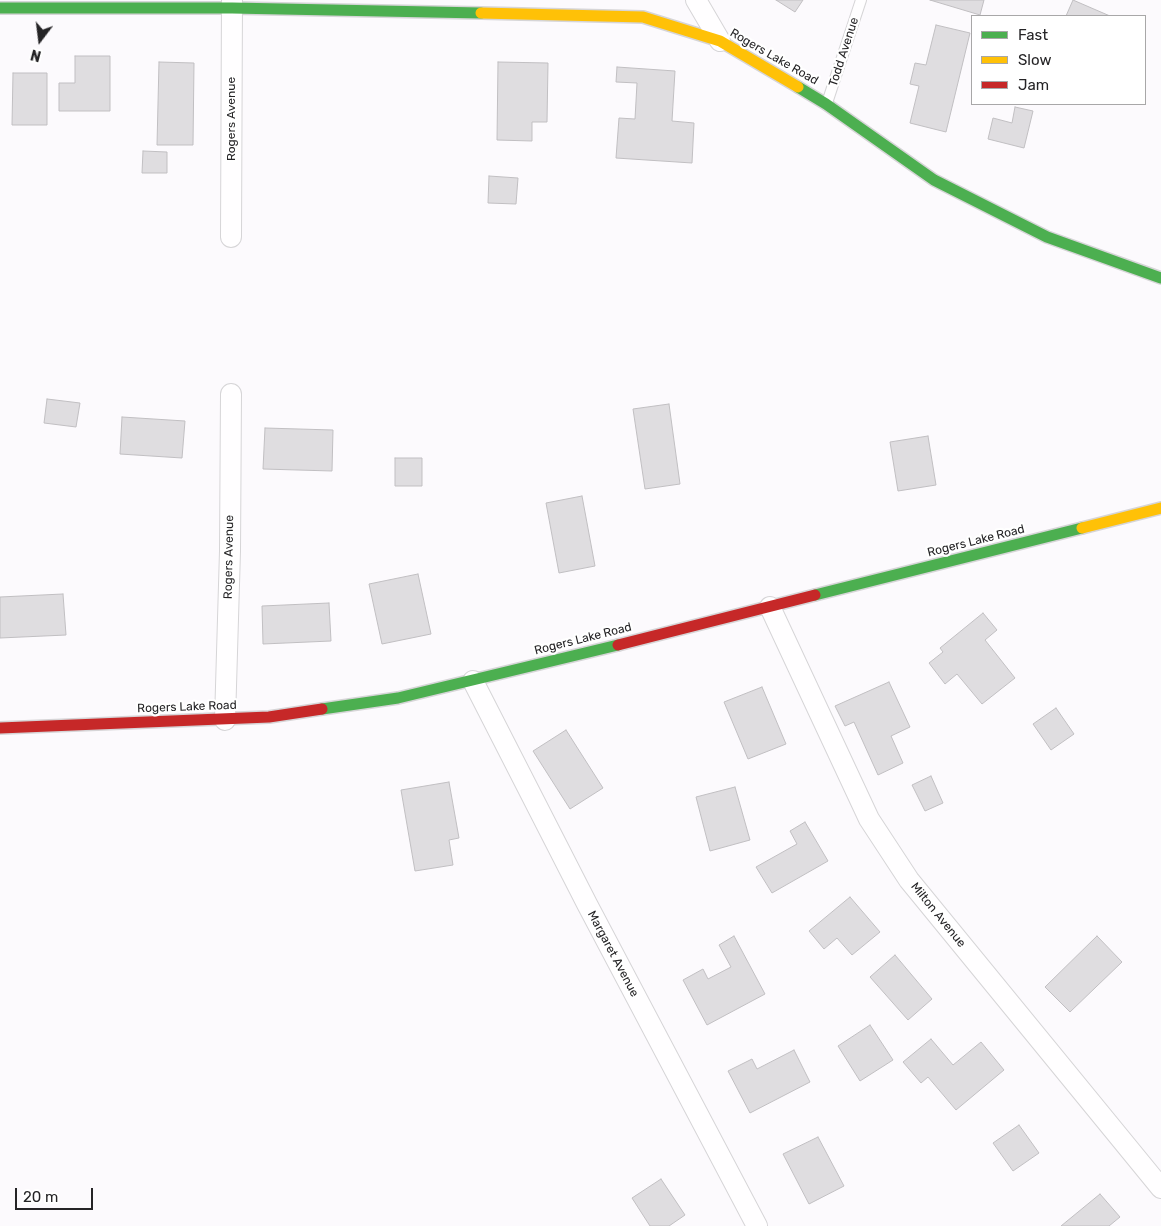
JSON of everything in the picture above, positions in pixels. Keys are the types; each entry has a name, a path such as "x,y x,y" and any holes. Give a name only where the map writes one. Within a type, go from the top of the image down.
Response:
{"main road":[{"name":"Rogers Lake Road","path":"0,8 232,4 643,17 720,42 826,104 934,180 1047,237 1161,278"},
{"name":"Rogers Lake Road","path":"0,728 269,717 398,698 473,681 1161,508"}],"street":[{"path":"696,0 720,42"},
{"name":"Rogers Avenue","path":"231,237 232,4"},
{"name":"Rogers Avenue","path":"225,720 230,551 230,394"},
{"name":"Milton Avenue","path":"770,607 869,819 909,880 1161,1188"},
{"name":"Margaret Avenue","path":"473,681 592,913 757,1226"}],"lane":[{"name":"Todd Avenue","path":"826,104 861,0"}],"building":[{"path":"776,0 803,0 795,12"},
{"path":"930,0 984,0 980,15"},
{"path":"1073,0 1108,15 1066,15"},
{"path":"936,25 970,33 946,132 910,123 919,86 910,84 915,63 926,65"},
{"path":"75,56 110,56 110,111 59,111 59,83 75,83"},
{"path":"159,62 194,63 193,145 157,145"},
{"path":"498,62 548,63 547,122 532,122 532,141 497,140"},
{"path":"617,67 675,71 672,121 694,123 692,163 616,158 619,118 635,119 637,83 616,82"},
{"path":"13,73 47,73 47,125 12,125"},
{"path":"1015,107 1033,111 1024,148 988,139 993,118 1012,123"},
{"path":"143,151 167,152 167,173 142,173"},
{"path":"489,176 518,178 516,204 488,203"},
{"path":"47,399 80,403 76,427 44,423"},
{"path":"669,404 680,484 645,489 633,409"},
{"path":"122,417 185,421 182,458 120,454"},
{"path":"265,428 333,430 332,471 263,469"},
{"path":"928,436 936,485 898,491 890,442"},
{"path":"395,458 422,458 422,486 395,486"},
{"path":"582,496 595,566 559,573 546,503"},
{"path":"418,574 431,634 382,644 369,584"},
{"path":"63,594 66,635 0,638 0,597"},
{"path":"329,603 331,641 263,644 262,606"},
{"path":"983,613 997,630 985,640 1015,678 982,704 957,674 945,684 929,663 943,652 940,648"},
{"path":"889,682 910,727 891,736 903,763 878,775 854,722 845,726 835,706"},
{"path":"762,687 786,744 748,759 724,702"},
{"path":"1056,708 1074,734 1051,750 1033,724"},
{"path":"566,730 603,788 570,809 533,751"},
{"path":"931,776 943,803 925,811 912,785"},
{"path":"449,782 459,838 449,840 453,865 415,871 401,790"},
{"path":"735,787 750,840 710,851 696,797"},
{"path":"805,822 828,861 772,893 756,867 797,844 790,831"},
{"path":"850,897 880,932 852,955 837,938 824,949 809,931"},
{"path":"734,936 765,994 707,1025 683,980 703,969 708,979 731,967 719,945"},
{"path":"1097,936 1122,962 1070,1012 1045,987"},
{"path":"895,955 932,999 908,1020 870,977"},
{"path":"870,1025 893,1060 860,1081 838,1046"},
{"path":"931,1039 953,1065 981,1042 1004,1070 956,1110 928,1077 921,1083 903,1062"},
{"path":"794,1050 810,1082 750,1113 728,1071 752,1059 757,1069"},
{"path":"1019,1125 1039,1153 1013,1171 993,1143"},
{"path":"818,1137 844,1186 809,1204 783,1154"},
{"path":"661,1179 685,1215 669,1226 650,1226 632,1198"},
{"path":"1100,1194 1120,1217 1109,1226 1061,1226"}],"traffic: fast":[{"path":"0,8 232,8 481,13"},
{"path":"798,87 826,104 934,180 1047,237 1161,278"},
{"path":"815,595 1082,528"},
{"path":"322,709 398,698 618,645"}],"traffic: slow":[{"path":"481,13 643,17 720,41 798,87"},
{"path":"1082,528 1161,508"}],"traffic: jam":[{"path":"618,645 815,595"},
{"path":"0,728 269,717 322,709"}]}
